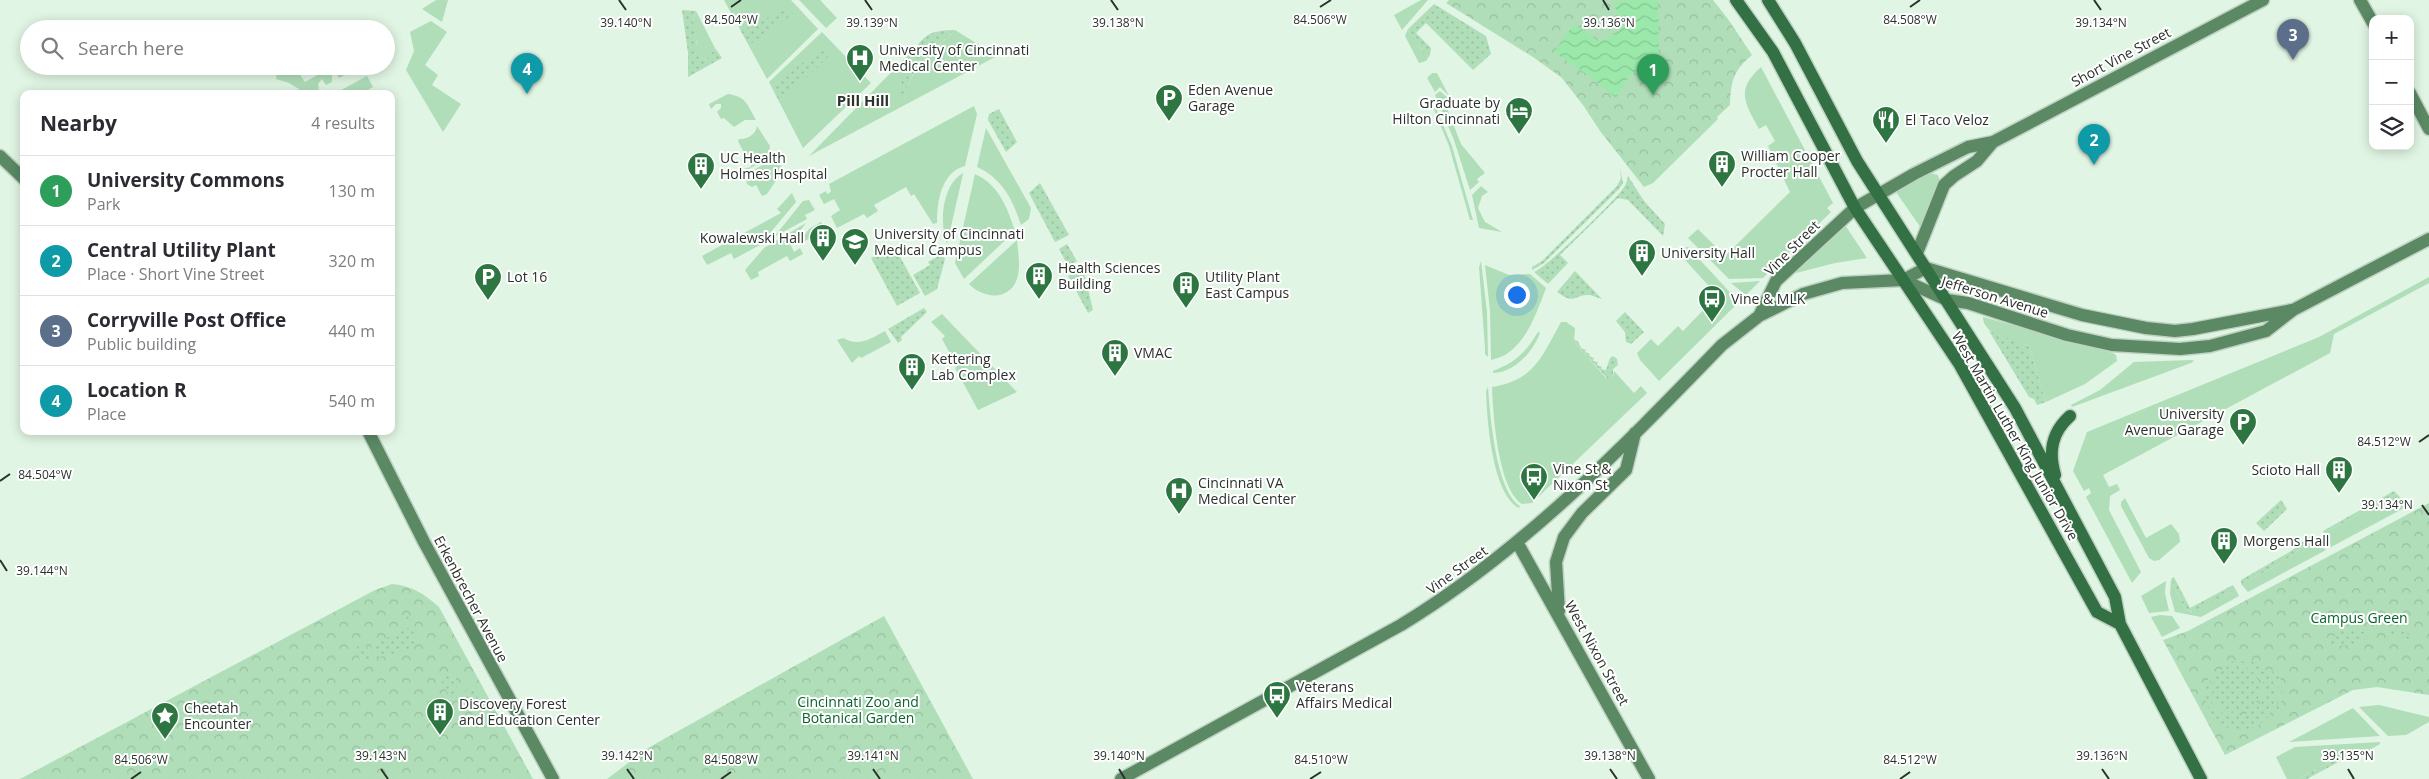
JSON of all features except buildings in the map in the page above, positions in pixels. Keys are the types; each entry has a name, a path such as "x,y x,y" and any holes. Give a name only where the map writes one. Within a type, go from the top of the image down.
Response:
{"main road":[{"name":"West Martin Luther King Junior Drive","path":"1736,0 1773,52 1855,208 1982,402 2097,612 2120,624"},
{"name":"West Martin Luther King Junior Drive","path":"1768,0 1795,44 1857,161 2019,414 2115,597 2120,624 2201,779"},
{"name":"Short Vine Street","path":"1855,208 1968,147 1993,142 2264,0"},
{"path":"2360,0 2369,16"},
{"path":"2414,101 2429,129"},
{"name":"Short Vine Street","path":"1917,253 1944,185 1976,161 1993,142"},
{"path":"0,156 20,175"},
{"name":"Vine Street","path":"1759,316 1776,282 1855,208"},
{"name":"Jefferson Avenue","path":"1903,280 1947,300 1968,303 2067,335 2112,344 2180,349 2210,346 2266,331 2293,310 2429,239"},
{"name":"Jefferson Avenue","path":"1903,280 1926,268 2082,315 2174,331 2293,310"},
{"name":"Vine Street","path":"1121,779 1443,600 1518,542 1636,432 1722,345 1759,316 1803,294 1825,287 1863,281 1903,280"},
{"path":"2063,498 2053,468 2052,446 2053,439 2060,425 2070,416"},
{"path":"1560,616 1556,562 1564,537 1570,526 1582,513 1626,470 1636,432"},
{"name":"Erkenbrecher Avenue","path":"370,435 428,551 553,779"},
{"name":"West Nixon Street","path":"1518,542 1649,779"}],"green space":[{"path":"436,0 448,0 442,22 422,9"},
{"path":"724,0 791,0 818,29 767,79"},
{"path":"799,0 820,0 837,18 826,28"},
{"path":"1421,0 1428,0 1402,30 1394,15"},
{"path":"1449,0 1713,0 1752,55 1741,66 1734,77 1730,105 1653,183 1644,187 1562,78 1533,57 1446,3"},
{"path":"1434,4 1486,36 1491,54 1473,70 1426,23 1416,33 1431,48 1430,55 1427,57 1424,55 1421,48 1411,38 1408,29"},
{"path":"787,8 793,14 749,45 741,31"},
{"path":"682,10 696,11 693,22 696,55 706,60 715,48 722,58 688,77 688,53"},
{"path":"696,11 715,48 706,60 696,55 694,49 697,43 693,27"},
{"path":"431,21 447,32 425,65 438,75 432,85 461,104 443,132 406,70 414,51 410,32"},
{"path":"1408,29 1427,57 1430,55 1426,61 1419,63 1405,36"},
{"path":"955,30 997,56 809,156 913,50 900,84 904,101 906,90 916,70"},
{"path":"955,30 922,62 910,80 904,102 900,84 905,65 915,48 930,34"},
{"path":"822,32 871,83 803,148 769,82"},
{"path":"821,48 829,56 780,103 772,87"},
{"path":"1761,67 1833,203 1827,208 1831,212 1763,278 1729,279 1688,238 1698,229 1725,256 1790,192 1768,146 1775,141 1766,125 1759,129 1745,97 1748,83"},
{"path":"1432,73 1437,73 1449,96 1440,87 1435,92 1427,78"},
{"path":"277,75 300,75 305,82 317,75 332,75 332,82 326,85 322,79 318,84 317,90 298,90 289,83 276,79"},
{"path":"367,76 373,87 368,90 341,90"},
{"path":"1440,91 1449,99 1445,103 1461,144 1485,173 1477,179 1479,182 1470,190 1454,140 1435,95"},
{"path":"728,94 745,101 756,120 745,120 734,127 724,118 721,119 717,112 721,108 721,104 716,104 711,109 709,104"},
{"path":"1432,99 1452,146 1473,220 1470,220 1449,146 1430,100"},
{"path":"974,106 977,114 965,166 950,174 942,189 937,223 933,224 914,194 911,196 906,187 874,205 878,211 867,218 864,214 837,228 831,216 840,210 834,199 824,204 819,195 826,191 827,194 831,192 829,184"},
{"path":"999,109 1017,142 1006,152 988,120 989,114"},
{"path":"757,126 770,146 768,159 741,173 739,170 751,167 751,162 747,159 738,141 739,139 751,136"},
{"path":"986,128 1031,208 1029,219 1021,225 1010,199 1000,184 977,167"},
{"path":"776,157 782,168 779,170 781,173 767,194 762,196 756,185 752,187 747,184 745,175"},
{"path":"1620,168 1623,183 1619,189 1544,263 1532,270 1532,267 1542,261 1617,186 1621,178"},
{"path":"963,173 947,244 943,226 944,205 951,186"},
{"path":"1930,173 1938,175 1940,182 1921,228 1896,192"},
{"path":"975,174 990,184 1001,198 1015,231 964,279 955,263"},
{"path":"1628,176 1644,201 1665,224 1663,236 1628,200 1618,198 1560,255 1568,263 1548,284 1534,272 1565,247 1616,197 1626,183"},
{"path":"1040,183 1069,235 1055,242 1029,193"},
{"path":"1481,186 1488,192 1482,196 1478,208 1485,222 1502,232 1479,228 1472,195"},
{"path":"792,193 796,202 760,245 734,259 731,253 707,265 702,256 781,213 777,209"},
{"path":"809,200 815,210 805,215 807,219 774,237 803,201"},
{"path":"821,222 825,230 796,246 809,229"},
{"path":"806,223 790,244 794,252 800,248 803,254 790,261 787,256 758,272 759,276 751,280 745,270 764,248"},
{"path":"1845,225 1867,258 1835,263 1796,273 1796,270"},
{"path":"1017,240 1019,270 1013,286 1002,294 995,295 988,295 974,289 969,284"},
{"path":"1067,244 1077,261 1068,266 1059,249"},
{"path":"894,246 920,293 897,306 871,258"},
{"path":"1688,247 1739,302 1659,381 1640,360 1637,353 1651,339 1658,346 1678,326 1683,331 1717,296 1715,289 1707,284 1676,250"},
{"path":"942,254 945,259 937,289 925,296 913,275 930,265 928,262"},
{"path":"1481,261 1487,312 1488,357 1485,354 1479,267"},
{"path":"1485,265 1509,275 1530,274 1546,288 1533,321 1520,342 1502,357 1491,360 1490,311"},
{"path":"1083,268 1093,310 1088,313 1068,276"},
{"path":"1575,271 1602,299 1584,295 1571,299 1557,292"},
{"path":"2429,277 2429,283 2334,334 2330,353 2103,475 2109,487 2117,484 2120,490 2110,496 2109,510 2141,572 2132,583 2086,497 2091,493 2089,488 2084,491 2073,471 2087,432 2319,337"},
{"path":"1760,281 1746,295 1731,283"},
{"path":"924,308 927,312 901,337 902,340 898,343 888,329"},
{"path":"1625,312 1644,332 1631,344 1626,342 1625,332 1616,321"},
{"path":"942,314 1017,392 978,410 955,368 957,366 942,339 945,336 931,322"},
{"path":"1983,317 2113,353 2116,355 2117,361 2085,384 2046,402 2029,346 1994,333 1988,329"},
{"path":"1561,322 1566,322 1575,328 1574,342 1606,378 1613,377 1614,371 1634,393 1641,386 1647,393 1532,503 1522,504 1514,496 1502,468 1498,450 1492,387 1507,384 1528,372 1542,356"},
{"path":"885,331 891,342 861,358 859,356 852,363 837,340 843,338 859,342"},
{"path":"1989,331 2029,346 2046,402 2037,405 2034,399 2029,397"},
{"path":"1538,332 1540,333 1533,347 1522,360 1508,369 1493,373 1493,371 1519,356"},
{"path":"1574,340 1578,341 1581,348 1594,358 1593,361 1598,362 1597,365 1602,367 1601,369 1606,370 1610,358 1613,356 1617,359 1618,365 1613,369 1613,377 1607,378"},
{"path":"2194,361 2191,363 2072,407 2071,405 2100,390 2134,362"},
{"path":"1488,387 1490,415 1500,469 1505,485 1512,498 1520,506 1519,508 1510,500 1497,472 1488,419 1486,391"},
{"path":"2394,491 2397,494 2324,533 2323,531"},
{"path":"2397,494 2408,506 2331,547 2324,533"},
{"path":"2125,498 2146,538 2171,524 2179,534 2180,542 2159,560 2154,561 2149,558 2121,506 2121,502"},
{"path":"2281,500 2287,509 2264,531 2256,523"},
{"name":"Campus Green","path":"2429,503 2429,695 2377,687 2353,690 2225,755 2163,640 2188,631"},
{"path":"2310,536 2314,538 2280,564 2241,584 2241,580 2291,551"},
{"path":"2314,538 2326,550 2248,592 2241,584 2280,564"},
{"path":"2174,577 2190,608 2233,585 2236,590 2193,612 2185,609 2171,579"},
{"path":"2171,579 2185,609 2192,612 2236,590 2239,596 2201,617 2175,612 2170,594"},
{"path":"2166,581 2165,593 2169,611 2149,613 2141,596"},
{"path":"392,584 406,586 417,591 439,607 533,779 20,779 375,590"},
{"path":"2160,615 2172,616 2180,628 2162,637 2151,617"},
{"path":"408,616 417,642 410,650 375,658 371,645 410,627 406,617"},
{"name":"Cincinnati Zoo and Botanical Garden","path":"884,616 973,779 607,779 648,748"},
{"path":"2394,628 2410,635 2416,641 2386,633"},
{"path":"2344,629 2372,633 2356,643 2338,646 2325,644"},
{"path":"359,641 361,645 367,646 371,659 360,662 356,642"},
{"path":"2241,659 2256,663 2268,673 2275,690 2275,701 2273,709 2260,724 2248,729 2234,729 2222,724 2212,714 2206,702 2206,688 2212,672 2209,691 2213,704 2221,712 2232,716 2243,715 2254,710 2261,702 2264,691 2258,671 2249,664 2244,663 2222,664"},
{"path":"2236,665 2245,667 2253,672 2258,680 2260,689 2258,698 2253,706 2245,711 2236,713 2227,711 2219,706 2214,698 2212,689 2214,680 2219,672 2227,667"},
{"path":"2270,669 2279,673 2282,695 2276,716 2265,726 2274,713 2279,698 2277,684"},
{"path":"438,674 456,674 457,698 455,700 447,692"},
{"path":"469,687 473,687 481,706 477,710 457,702"},
{"path":"2379,705 2429,717 2429,722 2406,735 2388,736 2359,707"},
{"path":"2353,708 2380,736 2289,742"},
{"path":"2380,742 2380,744 2355,758 2355,754 2348,752 2298,779 2287,779 2276,757 2295,747"},
{"path":"2348,752 2355,755 2355,758 2348,762 2346,758 2307,779 2298,779"}],"water":[{"path":"1658,0 1659,60 1651,62 1633,73 1616,98 1592,78 1554,52 1574,24 1600,42 1621,29 1614,2"}],"place":[{"name":"Corryville Post Office","path":"2293,60"},
{"name":"University of Cincinnati Medical Center","path":"860,82"},
{"name":"Location R","path":"527,94"},
{"name":"University Commons","path":"1653,95"},
{"name":"Eden Avenue Garage","path":"1169,122"},
{"name":"Graduate by Hilton Cincinnati","path":"1519,135"},
{"name":"El Taco Veloz","path":"1886,144"},
{"name":"Central Utility Plant","path":"2094,165"},
{"name":"William Cooper Procter Hall","path":"1722,188"},
{"name":"UC Health Holmes Hospital","path":"701,190"},
{"name":"Kowalewski Hall","path":"823,262"},
{"name":"University of Cincinnati Medical Campus","path":"855,266"},
{"name":"University Hall","path":"1642,277"},
{"name":"Health Sciences Building","path":"1039,300"},
{"name":"Lot 16","path":"488,301"},
{"name":"Utility Plant East Campus","path":"1186,309"},
{"name":"Vine & MLK","path":"1712,323"},
{"name":"VMAC","path":"1115,377"},
{"name":"Kettering Lab Complex","path":"912,391"},
{"name":"University Avenue Garage","path":"2243,446"},
{"name":"Scioto Hall","path":"2339,494"},
{"name":"Vine St & Nixon St","path":"1534,501"},
{"name":"Cincinnati VA Medical Center","path":"1179,515"},
{"name":"Morgens Hall","path":"2224,565"},
{"name":"Veterans Affairs Medical","path":"1277,719"},
{"name":"Discovery Forest and Education Center","path":"440,736"},
{"name":"Cheetah Encounter","path":"165,740"}],"district":[{"name":"Pill Hill","path":"863,101"}]}
